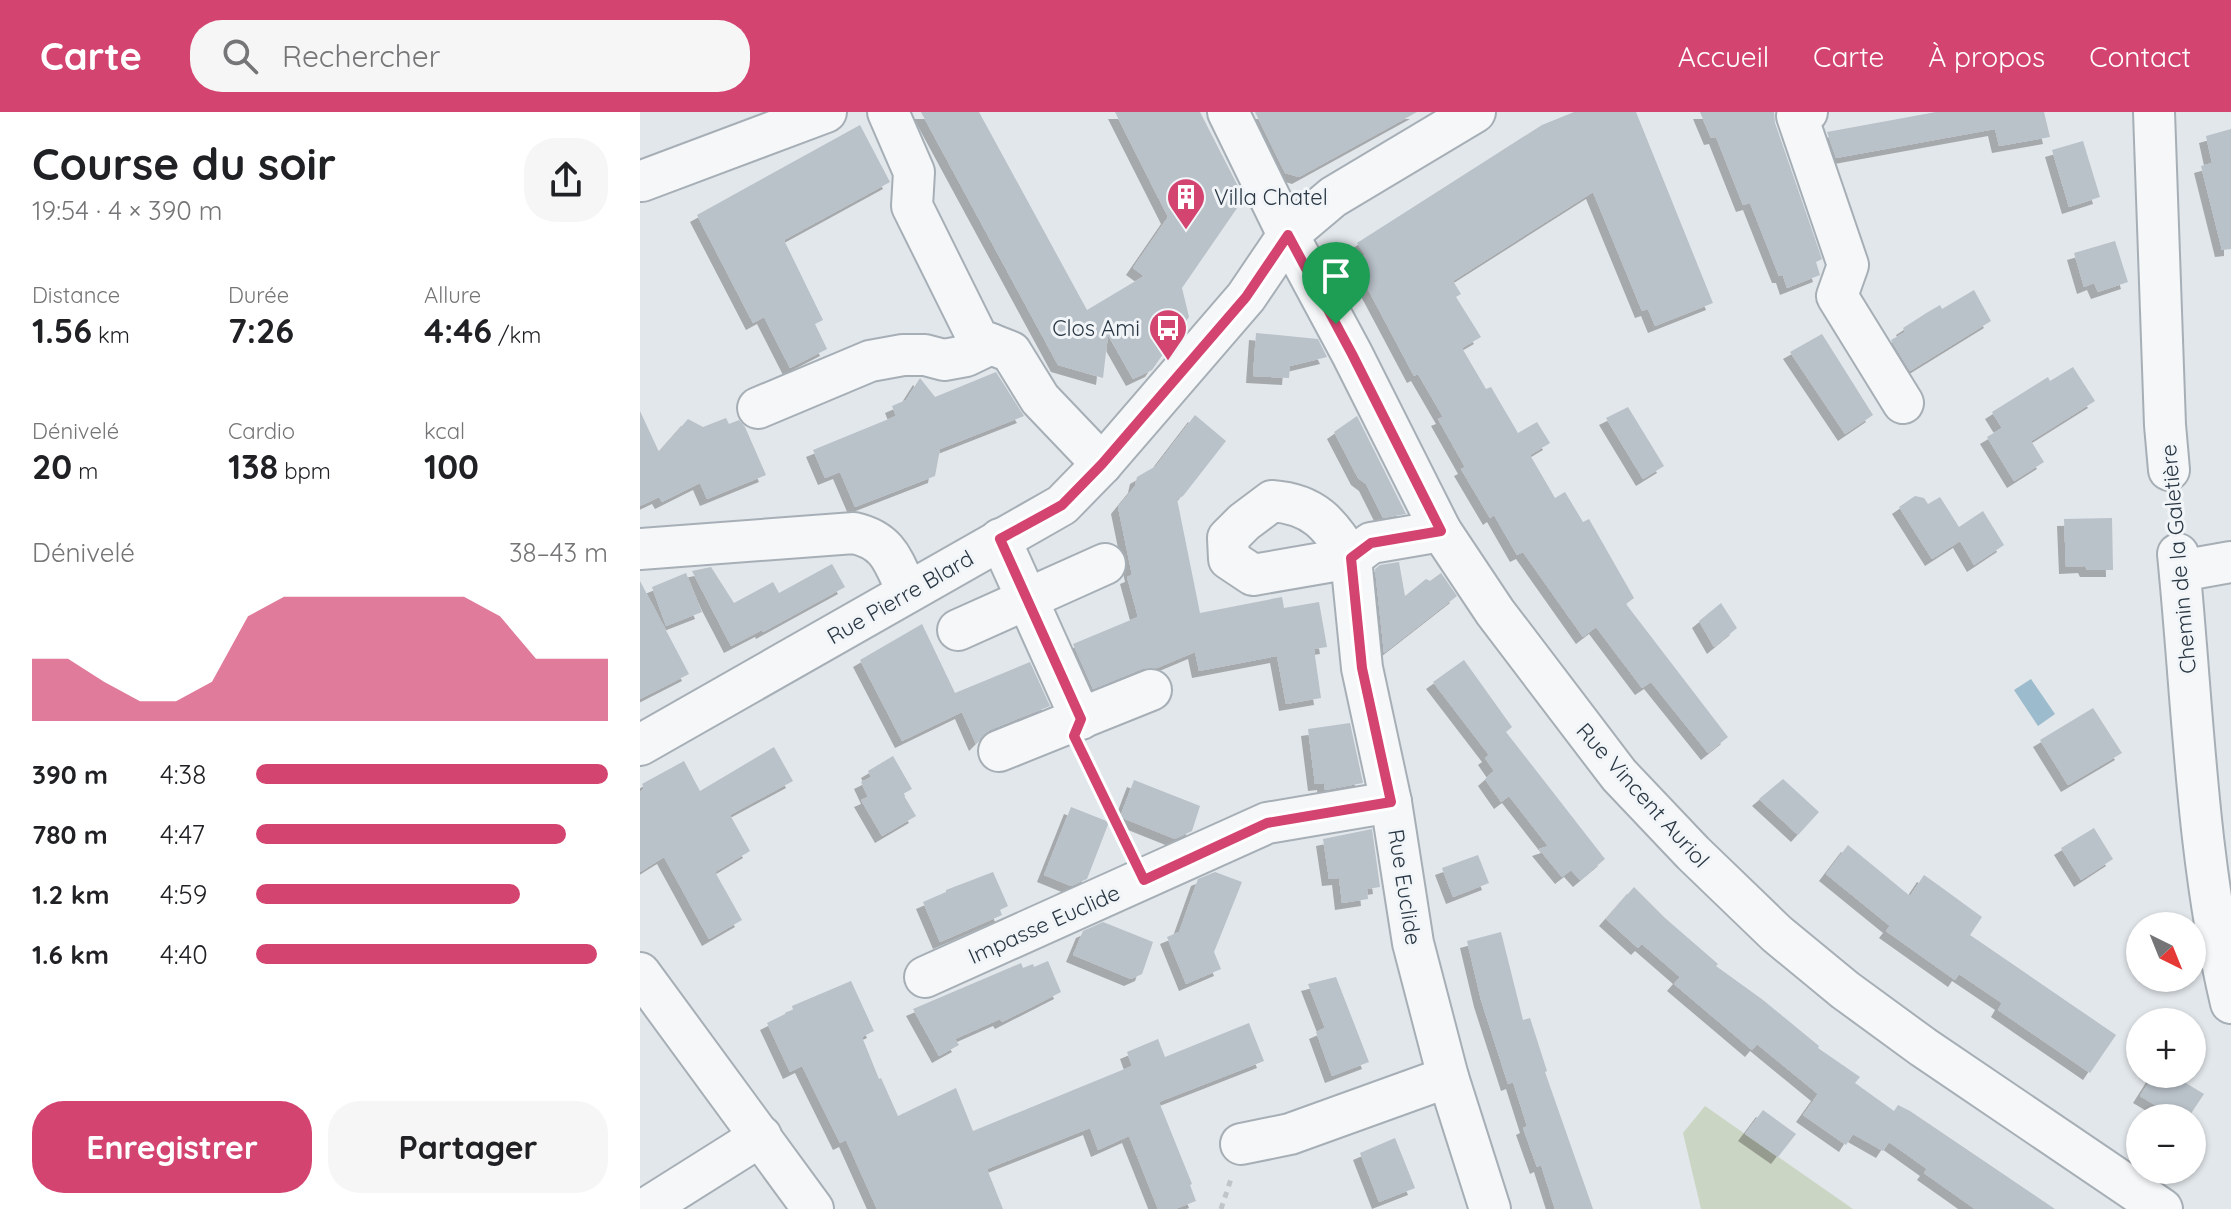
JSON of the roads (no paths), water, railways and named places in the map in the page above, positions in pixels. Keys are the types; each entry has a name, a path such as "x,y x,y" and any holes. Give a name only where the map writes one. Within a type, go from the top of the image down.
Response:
{"street":[{"path":"642,181 826,112"},
{"path":"888,112 914,172 912,206 978,339 1011,352 1040,399 1102,464"},
{"name":"Rue Vincent Auriol","path":"1228,112 1441,531 1495,612 1619,775 1693,853 1777,934 1845,990 1923,1047 2162,1209"},
{"name":"Rue Pierre Blard","path":"640,745 1062,505 1102,464 1246,297 1288,235 1333,197 1475,112"},
{"path":"1807,112 1797,116 1848,265 1837,296 1903,403"},
{"name":"Chemin de la Galetière","path":"2154,112 2169,470"},
{"path":"758,408 870,361 903,355 925,355 944,360 966,356 991,344"},
{"name":"Rue Euclide","path":"1441,531 1371,543 1351,558 1362,668 1391,802 1413,943 1448,1077 1490,1209"},
{"path":"640,549 854,533 872,537 886,547 907,591"},
{"path":"1000,539 1081,719"},
{"name":"Chemin de la Galetière","path":"2231,562 2179,562 2219,884 2217,942 2231,1003"},
{"path":"958,630 1105,564"},
{"path":"999,751 1151,690"},
{"name":"Impasse Euclide","path":"925,977 1267,823 1391,802"},
{"path":"640,973 813,1209"},
{"path":"1241,1144 1290,1134 1448,1077"},
{"path":"645,1209 761,1136"}],"water":[{"path":"2031,679 2055,714 2038,726 2014,690"}],"place":[{"name":"Villa Chatel","path":"1186,231"},
{"name":"Clos Ami","path":"1168,362"}]}
